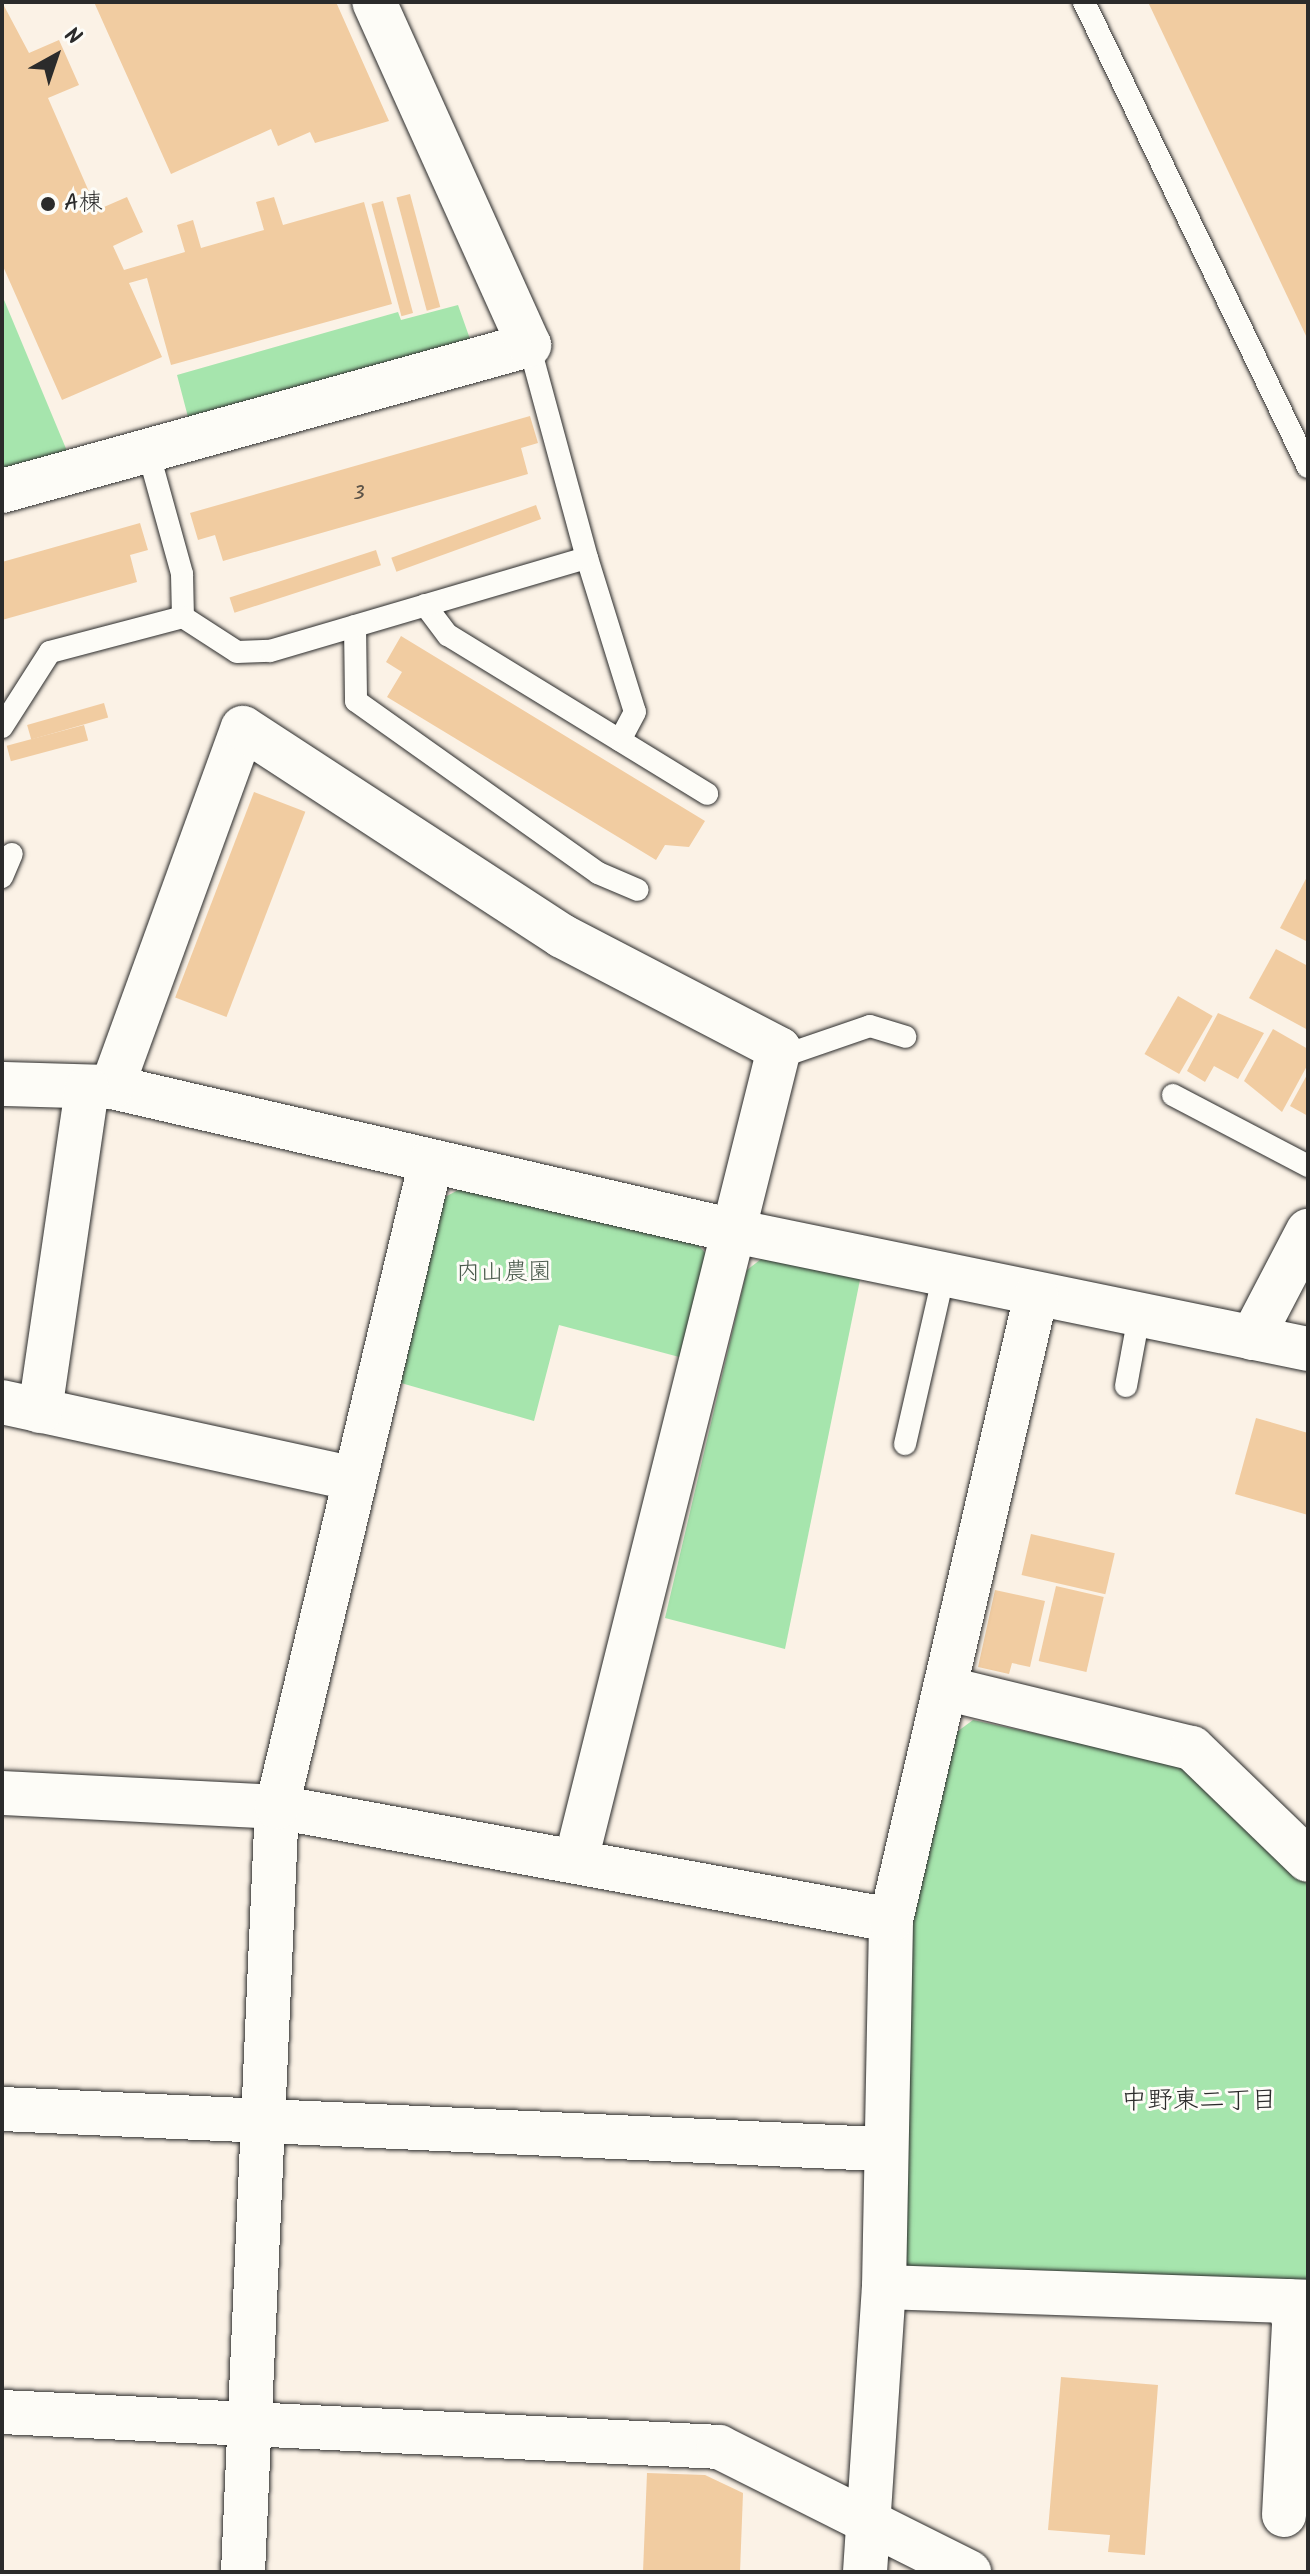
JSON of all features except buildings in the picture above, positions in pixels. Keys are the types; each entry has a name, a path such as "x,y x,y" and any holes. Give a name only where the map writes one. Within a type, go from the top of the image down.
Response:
{"street":[{"path":"2,491 529,345 374,2"},
{"path":"352,1478 21,1407 100,1088 243,728 562,936 779,1049 737,1232 576,1860"},
{"path":"2,1084 100,1088 737,1232 1308,1349"},
{"path":"243,2572 277,1807 352,1478 431,1161"},
{"path":"1252,1338 1308,1231"},
{"path":"865,2572 884,2287 881,2149 891,1920 1036,1295"},
{"path":"945,1688 1192,1748 1308,1860"},
{"path":"2,1793 277,1807 891,1920"},
{"path":"2,2109 881,2149"},
{"path":"884,2287 1298,2302 1294,2321 1284,2515"},
{"path":"2,2412 249,2420 719,2447 969,2572"}],"lane":[{"path":"1084,2 1308,467"},
{"path":"529,345 587,558 635,712 620,740"},
{"path":"148,451 182,574 183,617"},
{"path":"2,727 50,652 183,617 237,652 355,626 587,558"},
{"path":"425,605 448,635 707,794"},
{"path":"355,626 356,701 598,873 638,890"},
{"path":"2,877 12,854"},
{"path":"777,1058 870,1026 905,1037"},
{"path":"1173,1095 1308,1166"},
{"path":"905,1444 944,1274"},
{"path":"1126,1386 1139,1316"}],"green space":[{"path":"2,295 67,451 2,469"},
{"path":"458,305 470,339 188,417 177,375 398,312 401,320"},
{"name":"内山農園","path":"464,1187 696,1242 712,1261 683,1358 559,1325 534,1421 401,1383 443,1198"},
{"path":"765,1256 861,1275 785,1649 665,1618 747,1270"},
{"path":"973,1720 1189,1767 1308,1885 1308,2289 912,2272 902,2261 907,1932 954,1734"}],"place":[{"name":"A棟","path":"48,204"}],"district":[{"name":"中野東二丁目","path":"1199,2102"}]}
